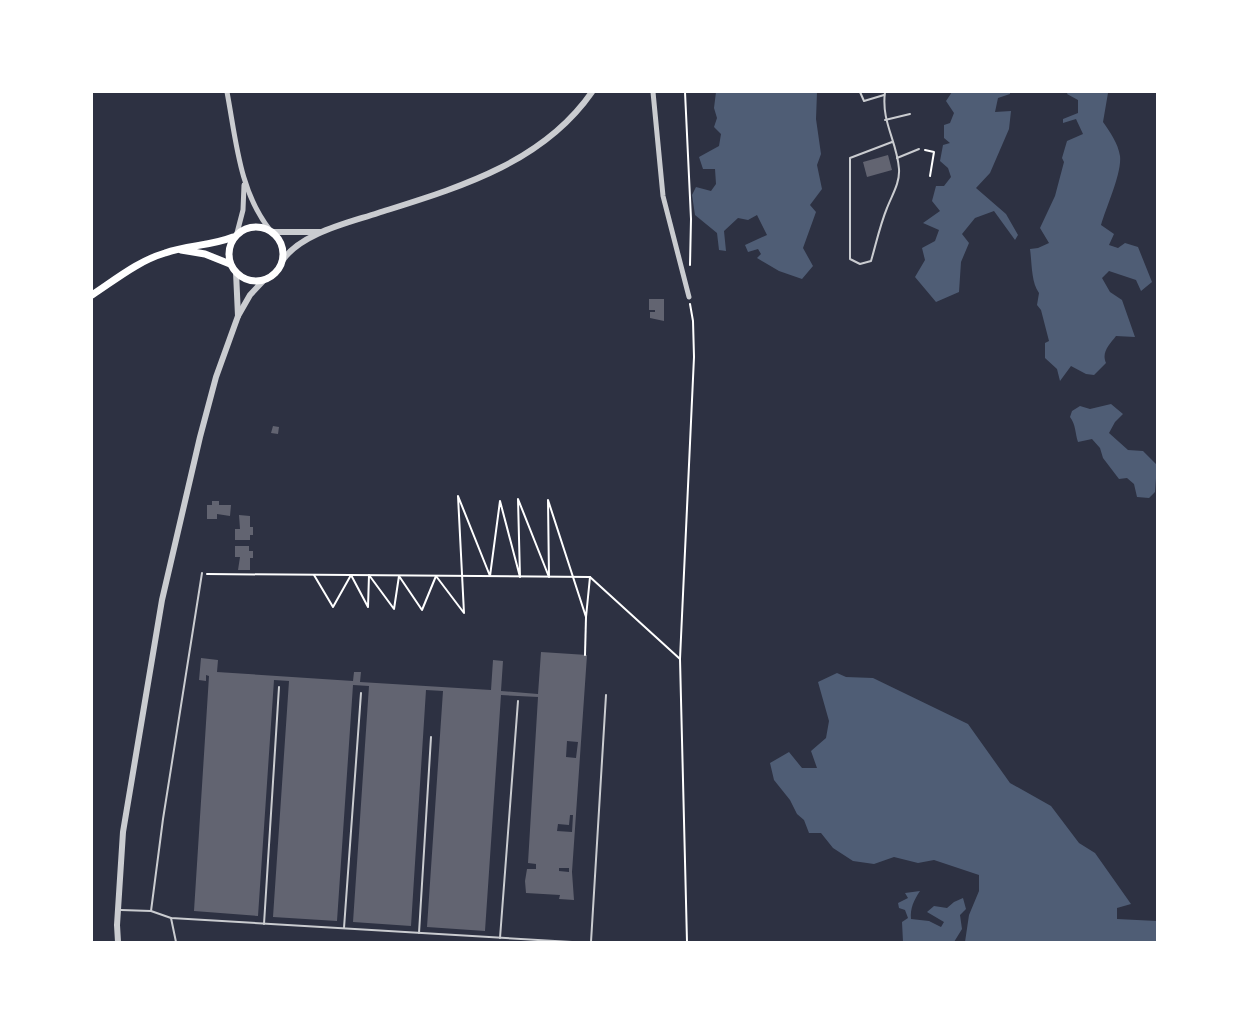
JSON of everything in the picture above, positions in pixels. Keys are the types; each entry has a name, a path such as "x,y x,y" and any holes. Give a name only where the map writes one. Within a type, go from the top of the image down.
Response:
{"main road":[{"path":"92,295 144,262 165,253 217,243 254,226 272,231 283,249 282,261 275,273 264,280 252,281 236,273 230,264 229,248 235,235"},
{"path":"178,249 205,254 230,264"}],"street":[{"path":"227,92 244,183 255,209 272,231 321,232"},
{"path":"282,261 290,252 321,232 439,194 503,168 543,141 565,122 592,92"},
{"path":"652,92 663,196 689,297"},
{"path":"235,235 243,210 244,183"},
{"path":"236,273 238,316"},
{"path":"118,942 123,832 162,600 216,377 238,316 250,295 264,280"}],"lane":[{"path":"860,92 864,101 885,93 885,120 892,142 897,158 899,180 886,209 871,261 860,264 850,259 850,158 892,142"},
{"path":"885,120 910,114"},
{"path":"897,158 919,149"},
{"path":"151,911 161,830 202,573"},
{"path":"264,924 279,687"},
{"path":"344,928 361,693"},
{"path":"591,942 606,695"},
{"path":"500,938 518,701"},
{"path":"419,933 431,737"},
{"path":"118,910 151,911 171,918 572,942"},
{"path":"171,918 176,942"}],"path":[{"path":"685,92 691,219 690,275"},
{"path":"919,149 934,152 930,176"},
{"path":"687,942 680,659 694,357 693,321 689,297"},
{"path":"436,576 464,614 459,496 490,576"},
{"path":"520,577 518,499 549,577"},
{"path":"549,577 548,500 586,617"},
{"path":"490,576 500,501 520,577"},
{"path":"202,573 590,578 680,659"},
{"path":"314,575 333,607 351,575"},
{"path":"351,575 368,607 369,575"},
{"path":"369,575 394,609 399,576"},
{"path":"399,576 422,610 436,576"},
{"path":"585,656 590,578"}],"water":[{"path":"716,92 817,92 816,119 821,154 817,165 822,189 810,205 816,212 803,248 813,266 802,279 779,271 757,258 761,254 758,249 748,252 745,245 767,235 757,215 748,220 738,218 724,231 726,251 719,250 717,233 695,215 692,195 696,187 711,191 716,184 715,169 703,169 699,157 719,146 721,134 714,127 717,118 714,108"},
{"path":"952,92 1010,92 998,98 995,112 1011,111 1009,129 990,173 976,188 1006,214 1018,235 1015,240 994,211 975,218 962,234 969,243 961,262 959,292 936,302 915,277 925,260 922,248 935,241 939,230 923,223 940,211 932,201 936,186 944,186 951,177 948,168 940,161 943,145 950,143 944,138 944,125 950,123 954,113 946,101"},
{"path":"1068,92 1110,92 1103,122 1117,147 1120,163 1101,225 1114,234 1109,245 1118,248 1125,243 1138,247 1152,282 1141,291 1136,280 1109,271 1102,278 1110,292 1122,300 1135,337 1116,336 1105,352 1106,363 1094,375 1086,374 1071,366 1060,381 1057,369 1045,358 1045,343 1049,341 1041,310 1037,305 1039,293 1033,278 1030,249 1049,243 1040,228 1055,196 1067,141 1083,134 1076,119 1063,123 1063,119 1078,113 1078,100 1067,94"},
{"path":"1111,404 1123,414 1109,433 1128,450 1143,451 1157,465 1155,492 1149,498 1137,497 1134,484 1127,478 1119,479 1092,439 1078,442 1070,417 1072,411 1080,406 1090,409"},
{"path":"837,673 846,677 873,678 968,724 1010,783 1051,806 1079,843 1095,853 1131,904 1117,908 1117,919 1157,921 1157,942 965,942 969,915 979,891 979,875 934,860 918,863 894,857 874,864 853,861 833,848 821,833 809,833 804,820 797,814 790,800 774,780 770,763 789,752 802,768 817,768 811,751 826,738 829,721 818,682"},
{"path":"920,891 913,904 911,919 929,921 941,927 944,922 927,912 934,906 947,908 963,898 966,909 960,915 962,929 954,942 903,942 902,922 908,918 905,910 899,908 898,903 908,898 905,893"}],"building":[{"path":"888,155 892,170 867,177 863,162"},
{"path":"649,299 664,299 664,321 650,318 650,312 655,312 655,310 649,310"},
{"path":"273,426 279,427 278,434 271,433"},
{"path":"212,501 219,501 219,505 231,505 230,516 217,514 217,519 207,519 207,505 212,505"},
{"path":"239,515 250,516 253,535 250,535 250,540 235,540 235,529 240,529"},
{"path":"235,546 249,546 249,551 253,551 253,558 250,558 250,570 238,570 240,557 235,557"},
{"path":"541,652 587,655 572,872 574,900 559,899 560,895 526,893 527,869 536,869 536,864 528,863 538,697 501,695 485,931 427,927 443,691 426,690 411,926 353,922 369,686 353,685 337,921 273,917 289,681 274,680 258,916 194,911 209,676 206,675 206,681 199,680 201,658 218,660 217,672 353,681 354,672 361,672 360,682 491,690 493,660 503,661 501,691 538,694","holes":["567,741 578,742 576,758 566,757","570,815 573,815 572,832 557,831 558,824 569,825","559,868 569,868 569,872 559,871"]}]}
